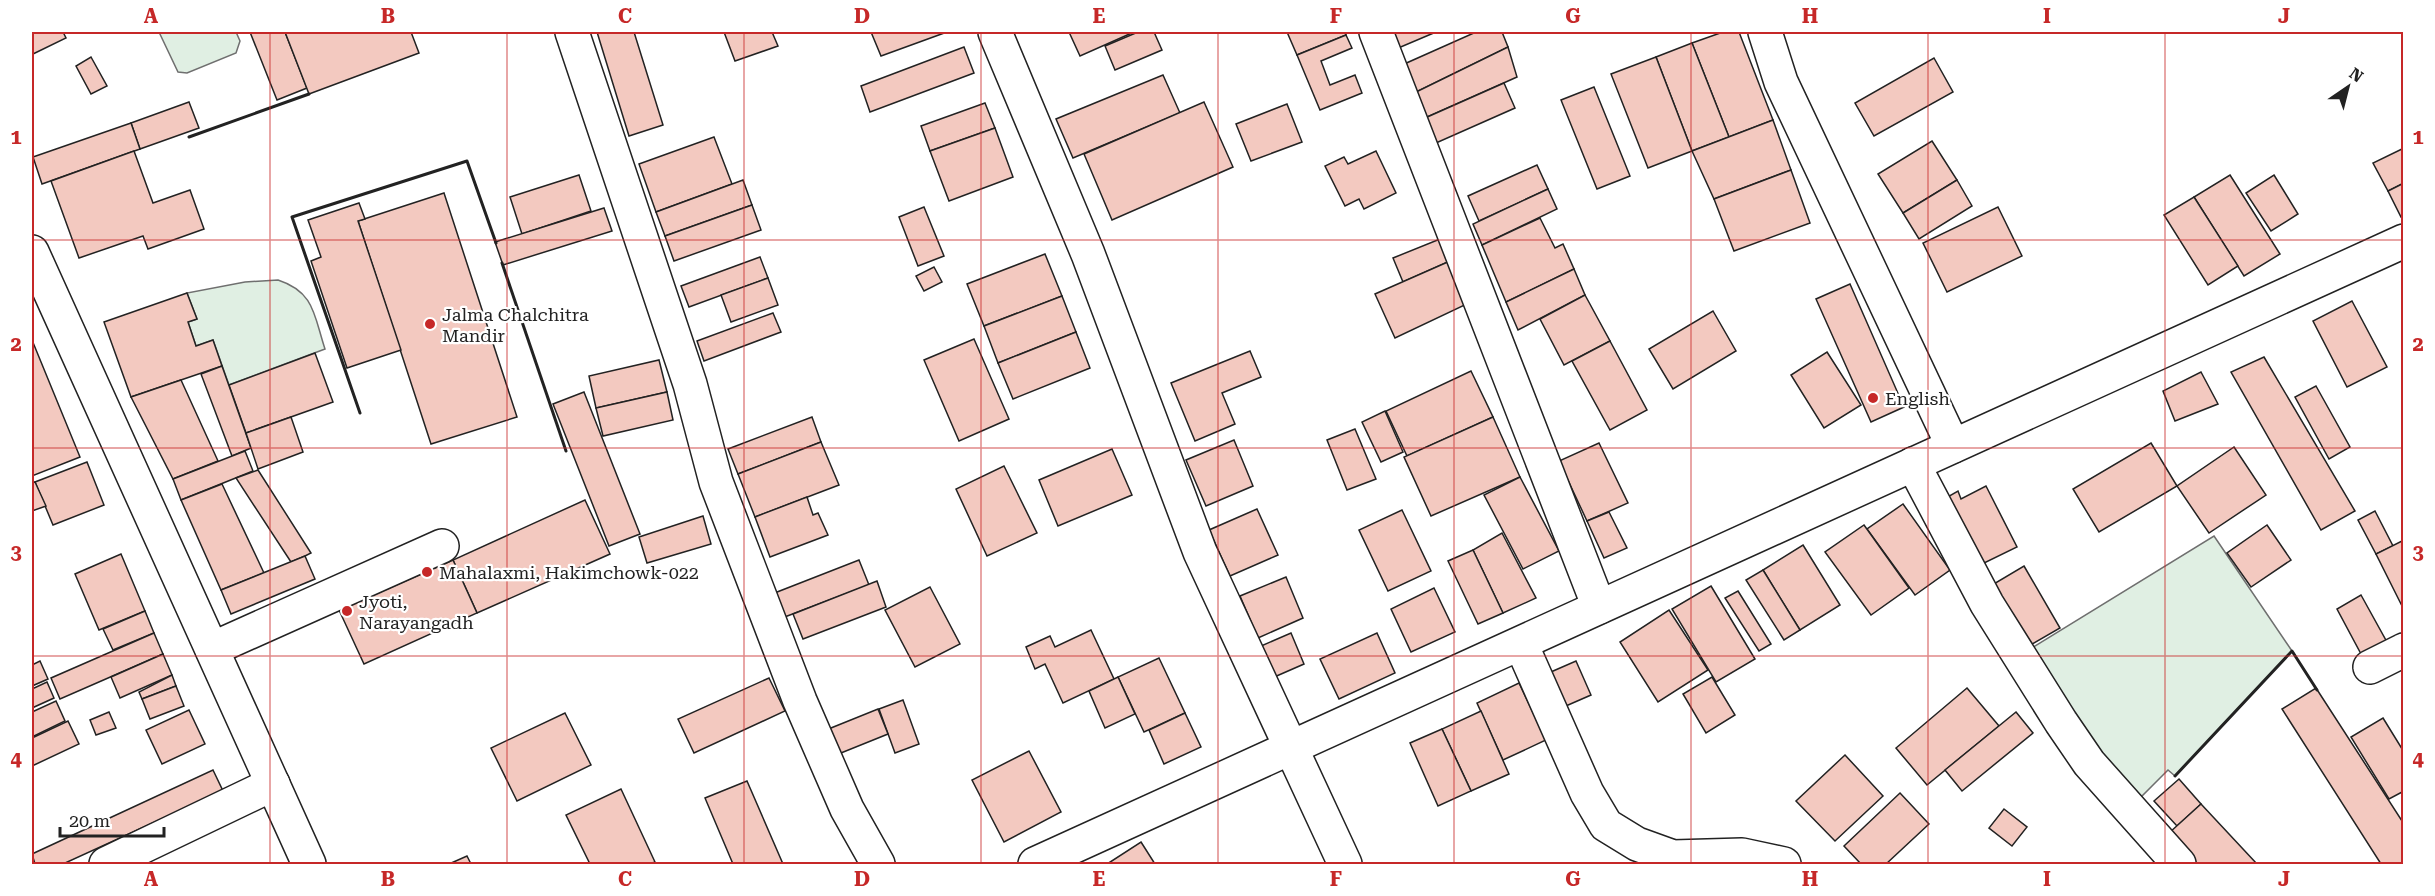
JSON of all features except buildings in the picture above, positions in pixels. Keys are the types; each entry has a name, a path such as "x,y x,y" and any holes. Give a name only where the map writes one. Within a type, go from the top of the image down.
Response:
{"street":[{"path":"572,32 690,384 716,482 800,701 847,808 878,864"},
{"path":"995,32 1088,254 1200,552 1345,864"},
{"path":"1376,32 1599,607"},
{"path":"1765,32 1780,82 1953,446"},
{"path":"1035,864 2403,241"},
{"path":"32,252 45,317 212,649 309,864"},
{"path":"1913,464 1987,604 2061,722 2089,763 2179,864"},
{"path":"212,649 442,546"},
{"path":"1521,644 1587,793 1606,825 1638,844 1673,857 1742,855 1784,864"},
{"path":"2370,668 2403,650"},
{"path":"106,864 273,784"}],"green space":[{"path":"159,32 236,32 240,41 236,53 187,73 178,72"},
{"path":"278,280 290,285 306,298 315,316 325,349 229,385 213,340 196,346 188,322 197,319 187,293 245,282"},
{"path":"2214,536 2292,651 2175,776 2168,770 2136,802 2027,651"}],"wall":[{"path":"189,137 309,94"},
{"path":"360,413 292,217 467,161 496,243"},
{"path":"502,263 566,451"},
{"path":"2175,776 2292,651 2317,690"}],"place":[{"name":"Jalma Chalchitra Mandir","path":"430,324"},
{"name":"English","path":"1873,398"},
{"name":"Mahalaxmi, Hakimchowk-022","path":"427,572"},
{"name":"Jyoti, Narayangadh","path":"347,611"}]}
